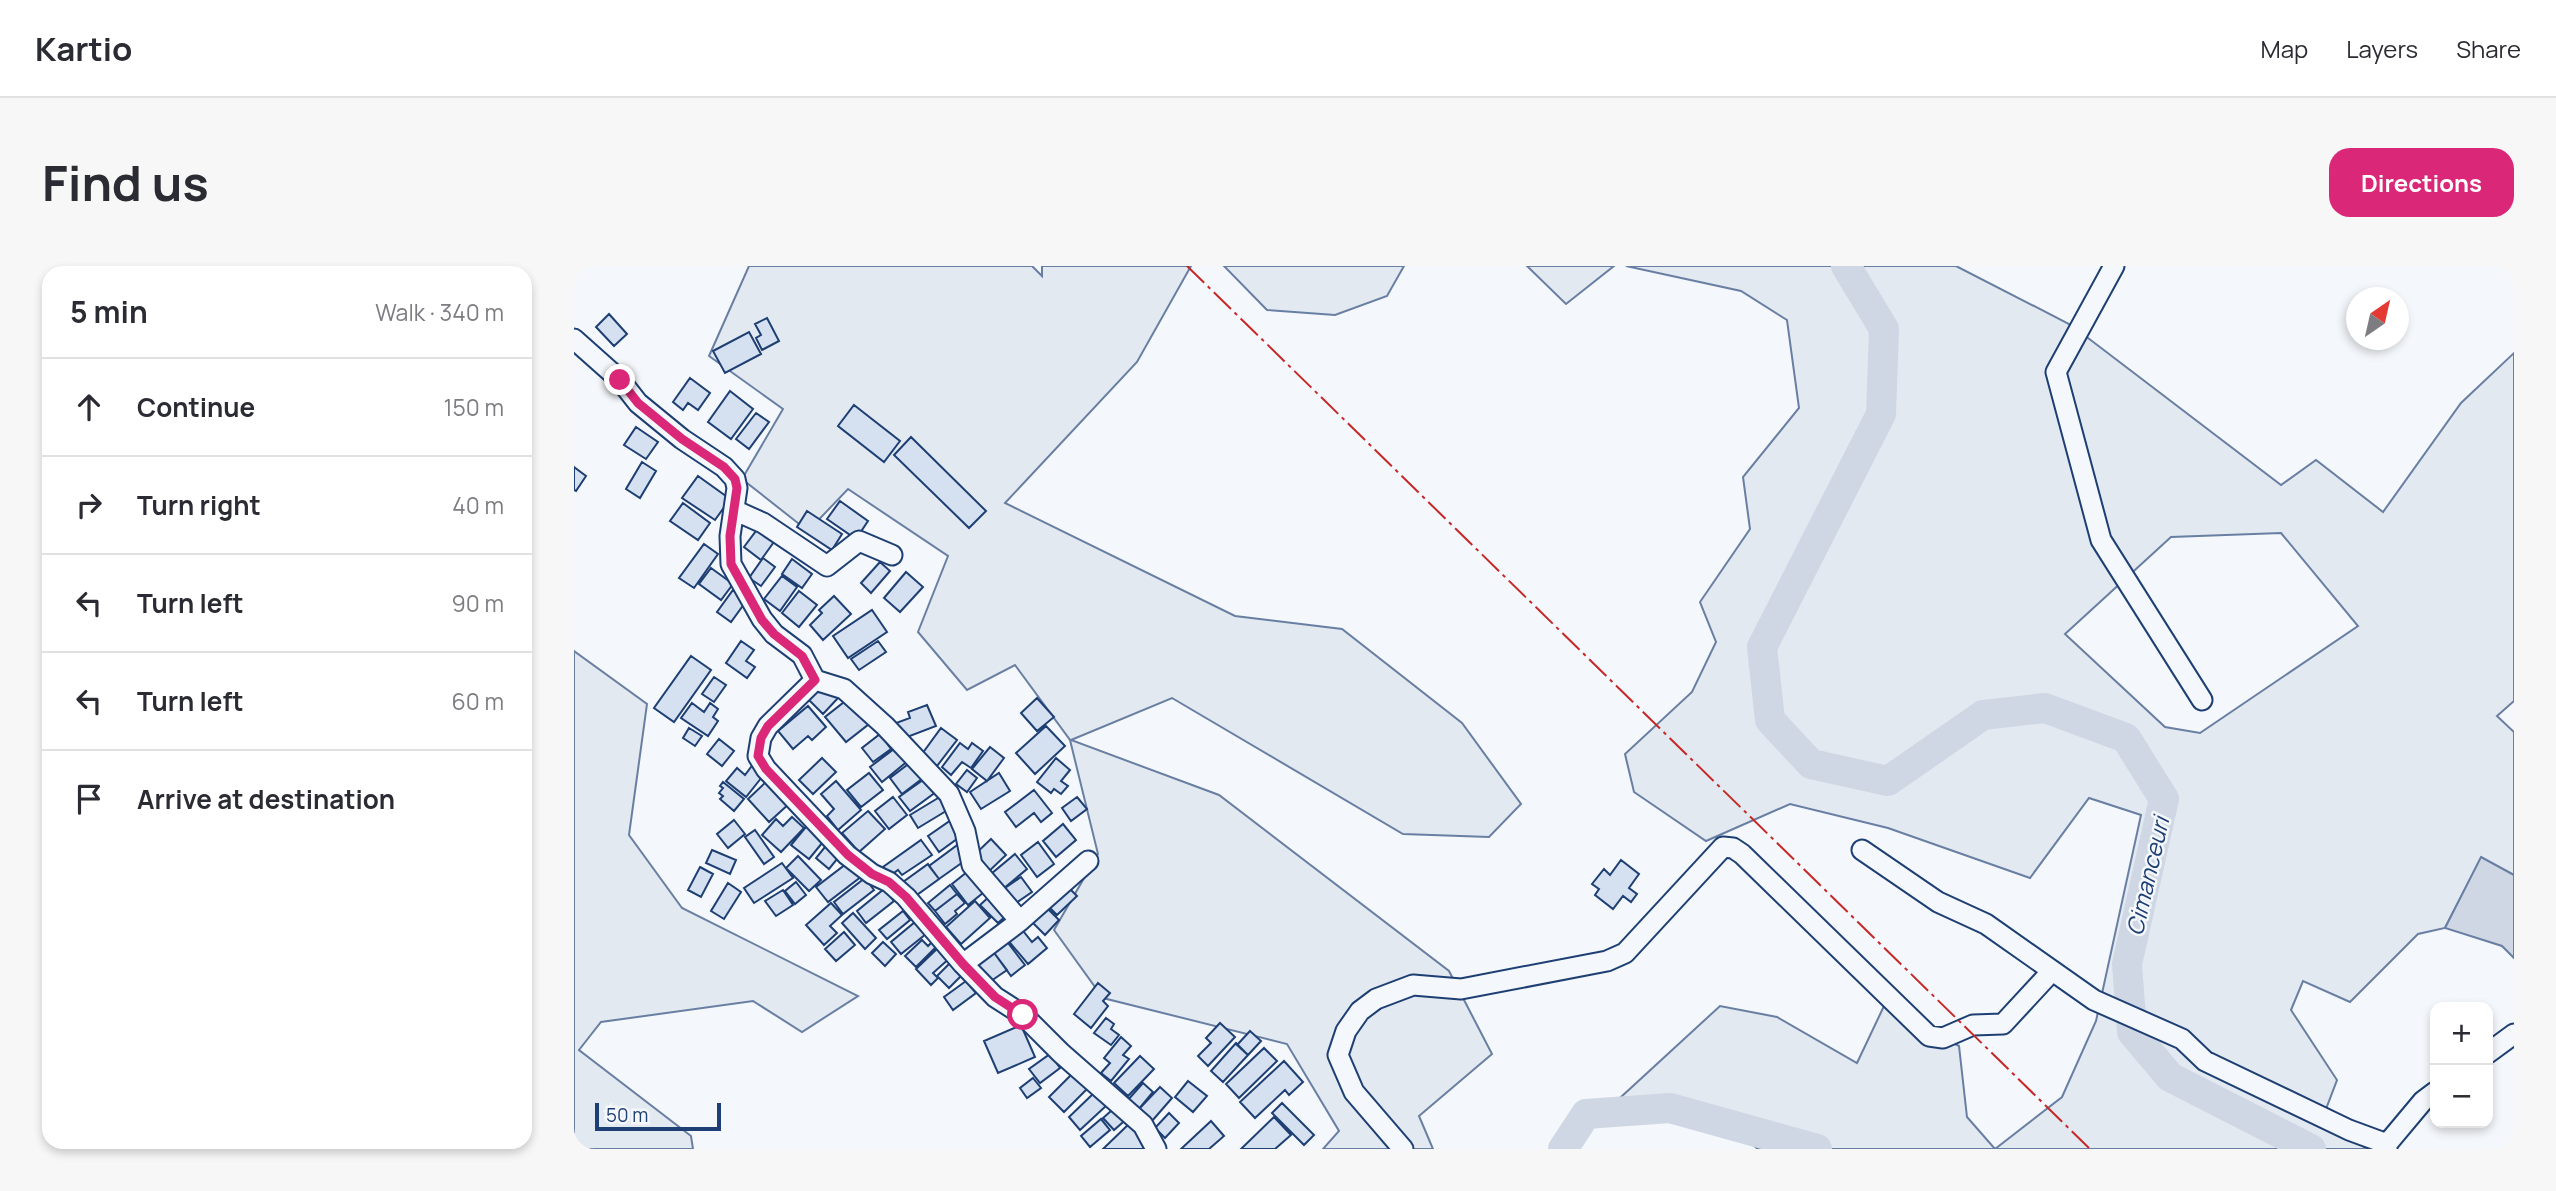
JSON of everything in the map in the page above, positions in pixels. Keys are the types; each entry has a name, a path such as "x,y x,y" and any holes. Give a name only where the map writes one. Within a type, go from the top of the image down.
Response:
{"street":[{"path":"2114,266 2056,372 2101,540 2202,700"},
{"path":"574,339 620,380 638,403 735,479 737,488 730,536 731,564 762,620 774,634 802,656 815,680 844,689 886,726 949,794 965,831 972,865 1020,921"},
{"path":"734,510 763,523 827,566 859,541 892,555"},
{"path":"815,680 768,726 761,738 758,756 766,769 848,855 872,874 889,882 906,897 995,997 1023,1015 1061,1053 1143,1125 1157,1149"},
{"path":"1403,1149 1354,1092 1338,1055 1346,1031 1360,1011 1376,999 1413,985 1461,989 1607,961 1625,953 1723,847 1733,848 1742,854 1929,1036 1943,1038 1973,1025 2003,1024 2052,971"},
{"path":"1862,850 1938,902 1986,924 2094,1000 2182,1039 2205,1061 2387,1147 2430,1096"},
{"path":"963,964 1020,921 1088,861"},
{"path":"2493,1049 2514,1034"}],"shaded area":[{"path":"749,266 1032,266 1042,276 1042,266 1191,266 1137,362 1005,503 1235,616 1342,629 1462,723 1521,804 1489,837 1403,834 1172,698 1071,740 1219,795 1449,971 1492,1054 1419,1116 1433,1149 1323,1149 1339,1131 1287,1044 1103,998 1054,930 1098,854 1070,740 1015,665 967,690 918,632 948,556 848,489 808,531 742,479 783,409 709,356"},
{"path":"1224,266 1404,266 1387,296 1335,315 1267,310"},
{"path":"1527,266 1614,266 1566,304"},
{"path":"1626,266 1956,266 2071,325 2281,485 2316,460 2383,512 2461,403 2514,353 2514,701 2497,716 2514,732 2514,875 2481,858 2445,928 2418,934 2350,1002 2303,981 2291,1010 2337,1080 2323,1117 2367,1149 1995,1149 2062,1097 2096,1021 2141,815 2089,798 2030,878 1888,828 1790,804 1706,841 1634,792 1625,754 1692,692 1716,642 1700,602 1750,529 1743,477 1799,408 1787,320 1741,291","holes":["2281,533 2358,626 2200,733 2165,727 2065,634 2171,537"]},
{"path":"574,651 647,704 629,835 682,908 858,996 802,1032 753,1001 601,1022 579,1050 691,1136 693,1149 574,1149"},
{"path":"2481,857 2514,875 2514,958 2502,946 2445,928"},
{"path":"1720,1006 1777,1017 1857,1063 1884,1006 1959,1046 1967,1117 1995,1149 1758,1149 1744,1138 1608,1109"}],"building":[{"path":"609,314 627,334 614,346 596,327"},
{"path":"767,318 779,341 762,350 756,338 761,335 755,324"},
{"path":"749,332 761,354 725,373 713,351"},
{"path":"690,378 710,393 698,410 688,403 683,410 673,402"},
{"path":"730,391 753,409 731,439 708,422"},
{"path":"854,405 900,441 884,462 838,426"},
{"path":"756,413 769,422 749,449 736,439"},
{"path":"636,427 658,442 646,459 624,445"},
{"path":"911,437 986,511 969,528 894,455"},
{"path":"642,462 656,471 640,498 626,489"},
{"path":"574,467 586,476 576,491 574,490"},
{"path":"698,476 730,499 715,520 682,498"},
{"path":"840,501 868,521 856,539 827,519"},
{"path":"683,503 710,523 698,540 670,521"},
{"path":"807,511 842,534 832,550 797,527"},
{"path":"759,527 776,539 761,560 744,547"},
{"path":"704,544 718,554 694,588 679,578"},
{"path":"763,558 775,567 761,586 749,578"},
{"path":"792,559 812,574 802,588 782,574"},
{"path":"880,562 890,571 871,593 861,583"},
{"path":"711,568 733,584 721,600 699,584"},
{"path":"906,572 923,587 900,612 884,598"},
{"path":"782,576 797,587 780,611 764,599"},
{"path":"733,590 747,600 731,622 717,612"},
{"path":"799,591 817,605 799,627 782,613"},
{"path":"834,596 851,614 823,640 810,625 822,613 819,610"},
{"path":"872,610 887,632 848,658 833,636"},
{"path":"741,641 754,650 746,661 755,667 747,678 726,663"},
{"path":"878,641 886,652 859,670 851,659"},
{"path":"691,656 711,670 674,722 654,708"},
{"path":"714,677 726,685 714,702 702,694"},
{"path":"824,684 838,698 823,714 809,700"},
{"path":"1037,698 1054,717 1037,731 1021,713"},
{"path":"848,699 869,724 846,742 825,717"},
{"path":"692,703 704,712 710,703 718,709 713,717 718,721 708,736 681,718"},
{"path":"927,705 936,726 902,739 896,723 910,718 908,712"},
{"path":"808,706 826,727 812,740 808,736 793,749 778,731"},
{"path":"1046,726 1065,746 1035,774 1016,753"},
{"path":"689,728 702,736 695,746 683,738"},
{"path":"941,728 957,740 937,766 922,754"},
{"path":"880,734 891,749 873,762 862,748"},
{"path":"719,739 734,751 722,766 707,754"},
{"path":"960,743 968,749 972,743 983,751 971,768 962,762 951,775 942,767"},
{"path":"898,746 909,760 882,782 870,767"},
{"path":"990,747 1004,758 987,781 972,769"},
{"path":"822,758 836,772 813,794 799,780"},
{"path":"1056,758 1070,770 1061,781 1068,786 1061,794 1054,789 1051,793 1037,782"},
{"path":"911,762 923,778 902,794 890,778"},
{"path":"754,763 766,772 746,797 726,781 737,768 745,775"},
{"path":"967,770 977,778 967,792 956,784"},
{"path":"869,773 883,790 861,807 847,790"},
{"path":"999,773 1010,791 981,809 970,792"},
{"path":"930,775 940,789 910,811 899,797"},
{"path":"769,779 791,802 769,822 748,799"},
{"path":"836,781 861,810 838,830 827,816 834,809 821,794"},
{"path":"723,782 744,799 734,811 720,799 723,796 719,793"},
{"path":"1034,790 1052,813 1041,822 1034,813 1016,827 1005,812"},
{"path":"943,795 951,808 918,828 910,815"},
{"path":"893,797 907,815 889,829 875,811"},
{"path":"1077,797 1087,809 1071,821 1062,808"},
{"path":"868,811 885,829 859,852 842,833"},
{"path":"792,817 804,828 781,852 762,835 776,819 783,826"},
{"path":"954,818 965,833 939,852 928,836"},
{"path":"734,820 745,834 728,848 717,834"},
{"path":"810,822 827,837 809,859 791,845"},
{"path":"1063,824 1076,840 1056,857 1043,841"},
{"path":"755,830 774,857 764,864 745,837"},
{"path":"991,839 1006,855 985,875 972,857"},
{"path":"921,840 932,855 902,875 898,870 890,876 883,867"},
{"path":"829,842 842,853 829,869 816,858"},
{"path":"1038,842 1054,864 1037,877 1021,855"},
{"path":"960,843 970,857 939,879 929,866"},
{"path":"712,850 736,860 730,874 706,863"},
{"path":"1015,854 1027,869 1003,889 991,874"},
{"path":"798,856 821,880 809,891 786,868"},
{"path":"1621,860 1639,874 1629,888 1637,894 1631,902 1623,896 1613,909 1595,895 1599,889 1592,884 1604,869 1610,875"},
{"path":"850,861 862,876 828,902 816,887"},
{"path":"782,863 793,878 754,903 744,888"},
{"path":"928,864 939,879 914,897 903,882"},
{"path":"700,867 713,874 701,897 688,890"},
{"path":"967,872 989,888 968,905 952,884"},
{"path":"1021,877 1032,892 1013,905 1002,890"},
{"path":"865,878 874,890 843,914 834,902"},
{"path":"796,882 806,895 795,904 785,891"},
{"path":"728,883 741,892 724,919 711,911"},
{"path":"1064,883 1077,896 1057,915 1044,902"},
{"path":"950,885 957,894 935,911 928,903"},
{"path":"884,889 894,901 866,923 857,911"},
{"path":"783,890 793,905 776,916 765,901"},
{"path":"957,894 965,903 945,924 935,911"},
{"path":"992,894 1009,913 998,923 980,905"},
{"path":"975,901 990,918 961,944 946,927"},
{"path":"831,903 842,915 830,926 837,933 824,945 806,925"},
{"path":"1045,906 1059,920 1045,935 1031,921"},
{"path":"903,911 910,920 887,939 879,930"},
{"path":"853,913 876,938 865,949 842,923"},
{"path":"915,922 926,934 901,954 891,942"},
{"path":"1020,927 1032,942 1038,937 1047,948 1028,964 1006,938"},
{"path":"844,932 855,945 836,961 825,949"},
{"path":"1005,939 1025,965 1011,976 992,950"},
{"path":"922,940 928,946 933,941 937,946 916,967 905,956"},
{"path":"883,942 896,954 885,966 872,953"},
{"path":"940,946 951,957 933,973 938,978 931,985 916,969"},
{"path":"992,950 1007,970 991,981 976,962"},
{"path":"951,962 963,974 949,988 937,976"},
{"path":"966,981 976,993 953,1010 944,997"},
{"path":"1098,983 1110,993 1103,1001 1108,1006 1091,1028 1074,1014"},
{"path":"1106,1018 1114,1024 1111,1029 1119,1035 1111,1045 1094,1033"},
{"path":"1220,1023 1235,1037 1208,1066 1198,1056 1211,1043 1206,1038"},
{"path":"1021,1025 1035,1057 998,1073 984,1041"},
{"path":"1250,1031 1261,1041 1248,1055 1237,1045"},
{"path":"1121,1037 1131,1046 1123,1055 1129,1059 1111,1081 1101,1073 1110,1063 1104,1058"},
{"path":"1236,1043 1248,1055 1223,1082 1211,1071"},
{"path":"1264,1048 1277,1061 1239,1098 1226,1084"},
{"path":"1050,1054 1060,1068 1040,1083 1029,1069"},
{"path":"1140,1056 1154,1069 1128,1096 1114,1083"},
{"path":"1284,1061 1303,1082 1289,1095 1285,1090 1255,1118 1240,1102"},
{"path":"1077,1069 1092,1084 1064,1112 1049,1097"},
{"path":"1033,1078 1041,1088 1027,1098 1020,1088"},
{"path":"1188,1081 1207,1096 1193,1112 1175,1097"},
{"path":"1143,1083 1153,1092 1138,1110 1127,1101"},
{"path":"1160,1087 1172,1098 1152,1121 1139,1109"},
{"path":"1095,1092 1107,1105 1080,1130 1069,1117"},
{"path":"1282,1103 1314,1135 1304,1145 1272,1113"},
{"path":"1119,1104 1130,1116 1114,1130 1103,1118"},
{"path":"1169,1113 1179,1123 1165,1138 1155,1128"},
{"path":"1274,1117 1291,1135 1275,1149 1241,1149"},
{"path":"1101,1119 1110,1130 1090,1147 1081,1136"},
{"path":"1211,1121 1224,1136 1209,1149 1181,1149"},
{"path":"1131,1122 1150,1142 1143,1149 1103,1149"}],"waterway":[{"name":"Cimanceuri","path":"1846,266 1884,329 1881,414 1762,647 1770,720 1811,764 1888,781 1983,715 2045,708 2126,738 2164,799 2127,964 2132,1032 2170,1077 2311,1149"},
{"name":"Cimanceuri","path":"1563,1149 1586,1114 1670,1108 1817,1149"}],"power":[{"path":"1187,266 2090,1149"}],"route":[{"path":"620,380 638,403 682,439 724,467 735,479 737,488 730,536 731,564 762,620 774,634 802,656 815,680 768,726 761,738 758,756 766,769 848,855 872,874 889,882 906,897 995,997 1023,1015"}]}
